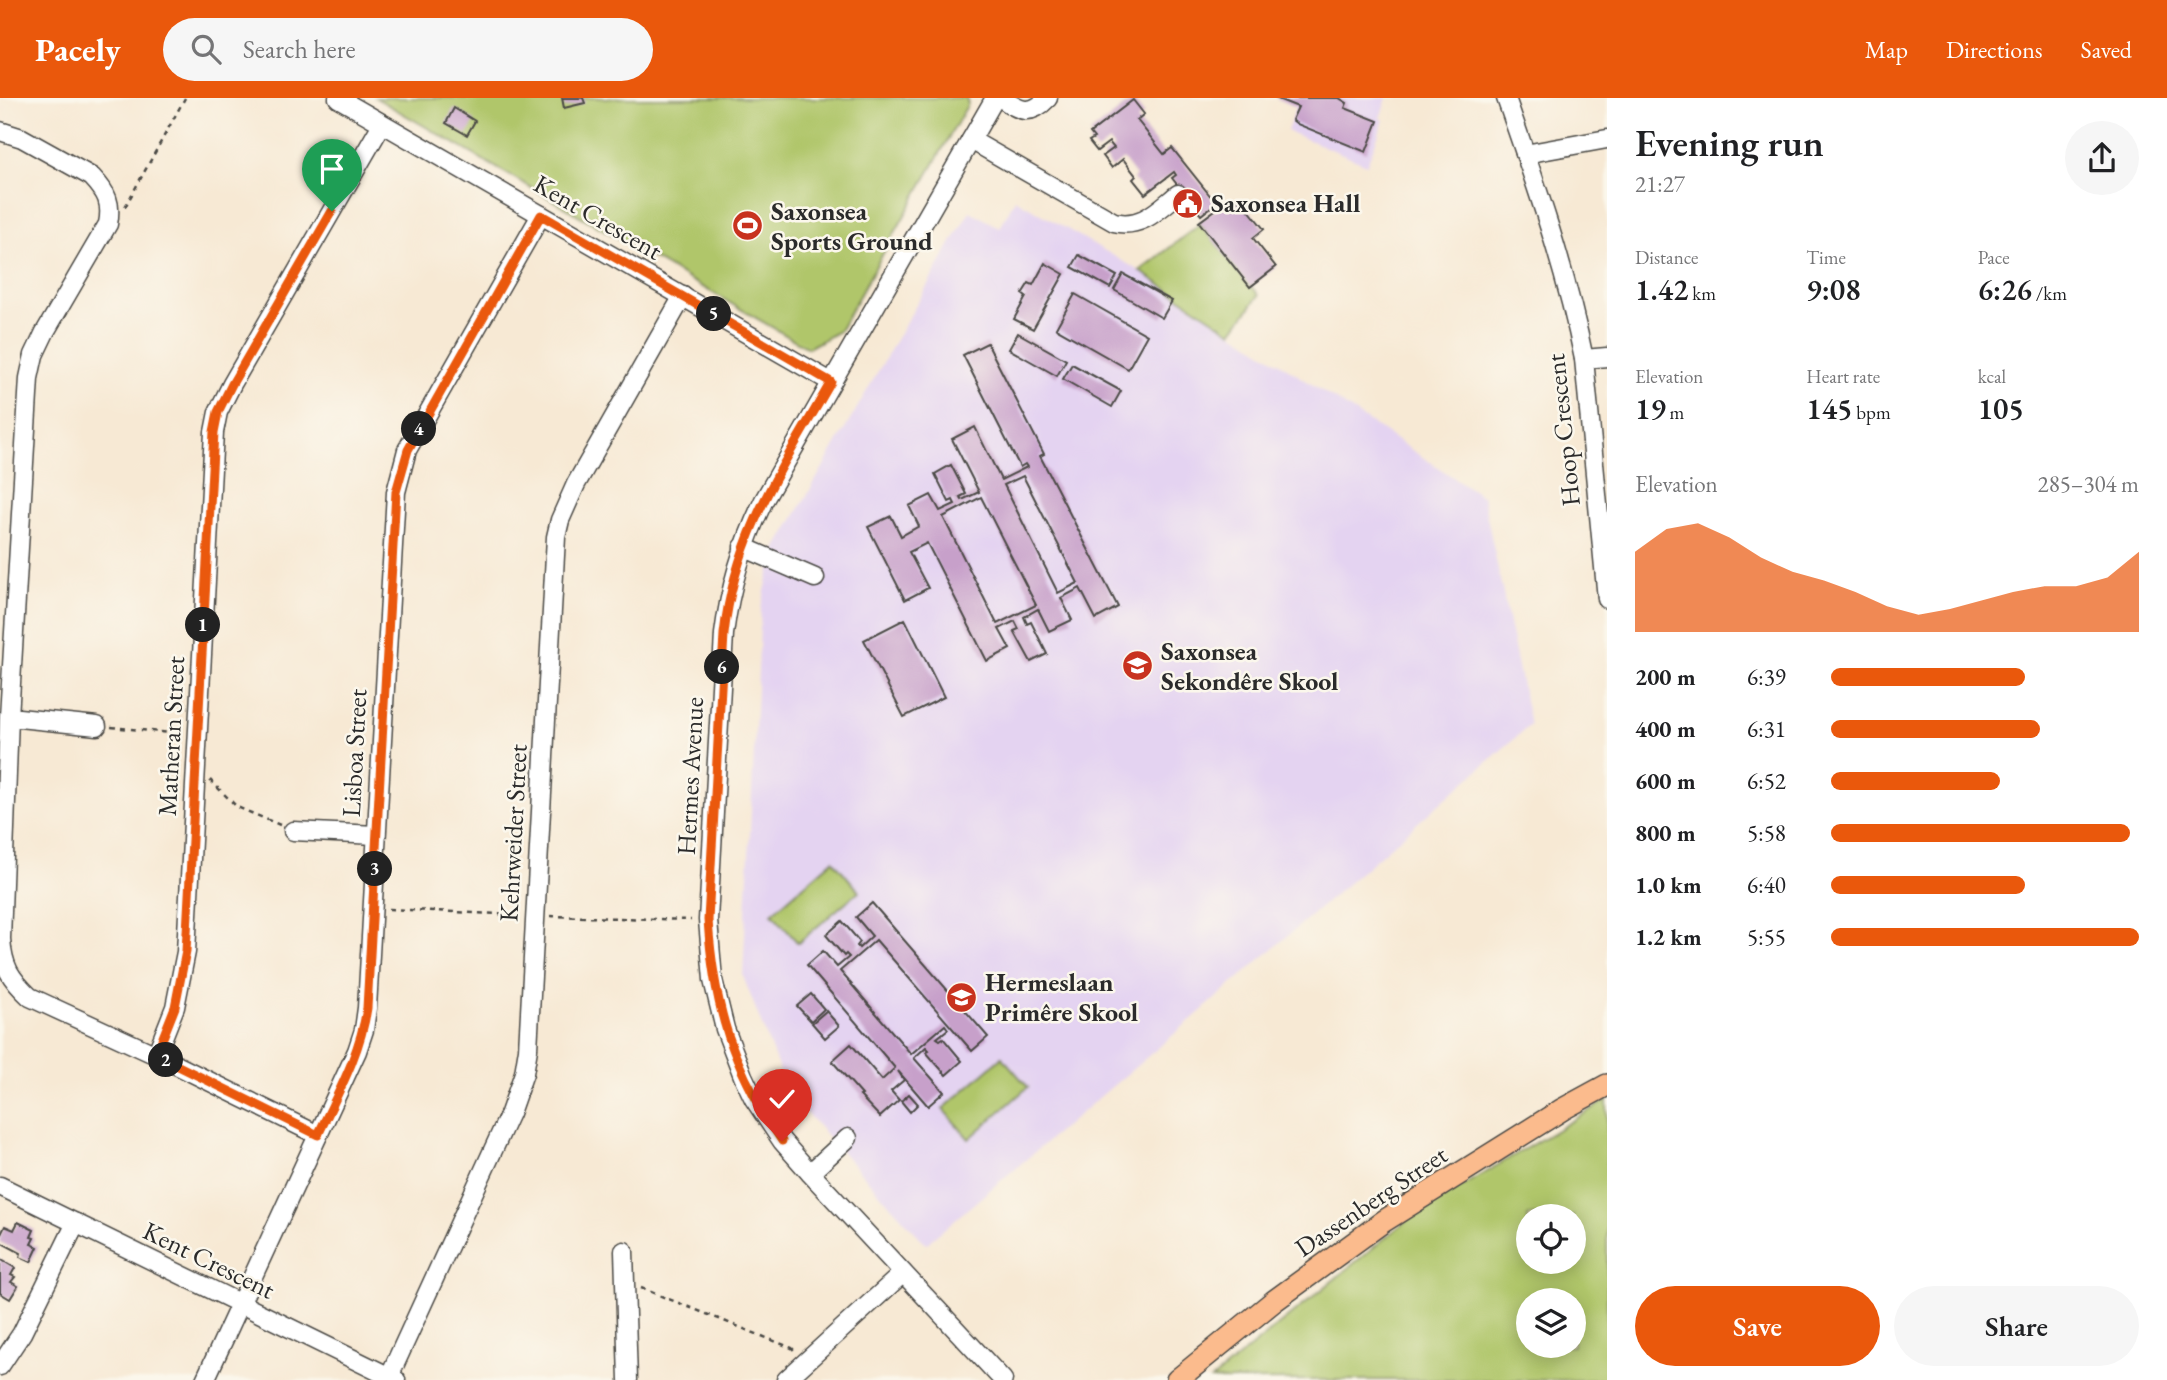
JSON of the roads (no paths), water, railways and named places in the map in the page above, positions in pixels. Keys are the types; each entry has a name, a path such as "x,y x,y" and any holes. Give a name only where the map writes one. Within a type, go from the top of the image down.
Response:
{"main road":[{"name":"Dassenberg Street","path":"1177,1380 1274,1301 1384,1221 1563,1109 1607,1085"}],"street":[{"name":"Kent Crescent","path":"338,98 831,382"},
{"name":"Hermes Avenue","path":"995,98 764,500 743,547 731,590 724,634 708,920 710,955 725,1029 743,1076 775,1131 1003,1380"},
{"path":"1001,98 1014,107 1027,111 1040,106 1048,98"},
{"name":"Hoop Crescent","path":"1506,98 1564,276 1584,359 1602,498 1607,598"},
{"name":"Matheran Street","path":"156,1055 175,1007 186,951 214,432 218,412 382,124"},
{"path":"0,131 22,138 92,177 100,186 111,208 108,224 34,355 28,401 9,717 2,957 15,983 30,997 156,1055 318,1135"},
{"path":"971,139 1114,222 1129,224 1146,220 1178,194"},
{"path":"1525,154 1607,139"},
{"name":"Lisboa Street","path":"205,1380 357,1051 364,1030 396,492 400,471 408,450 541,215"},
{"name":"Kehrweider Street","path":"392,1378 510,1113 524,1073 528,1049 556,537 560,520 576,484 683,296"},
{"path":"1584,359 1607,357"},
{"path":"743,547 815,578"},
{"path":"9,717 97,726"},
{"path":"293,831 376,835"},
{"path":"810,1172 848,1138"},
{"name":"Kent Crescent","path":"0,1186 392,1378"},
{"path":"0,1366 22,1333 76,1223"},
{"path":"624,1251 628,1380"},
{"path":"786,1380 903,1273"}],"place":[{"name":"Saxonsea Hall","path":"1188,203"},
{"name":"Saxonsea Sports Ground","path":"748,226"},
{"name":"Saxonsea Sekondêre Skool","path":"1138,666"},
{"name":"Hermeslaan Primêre Skool","path":"962,997"}]}
